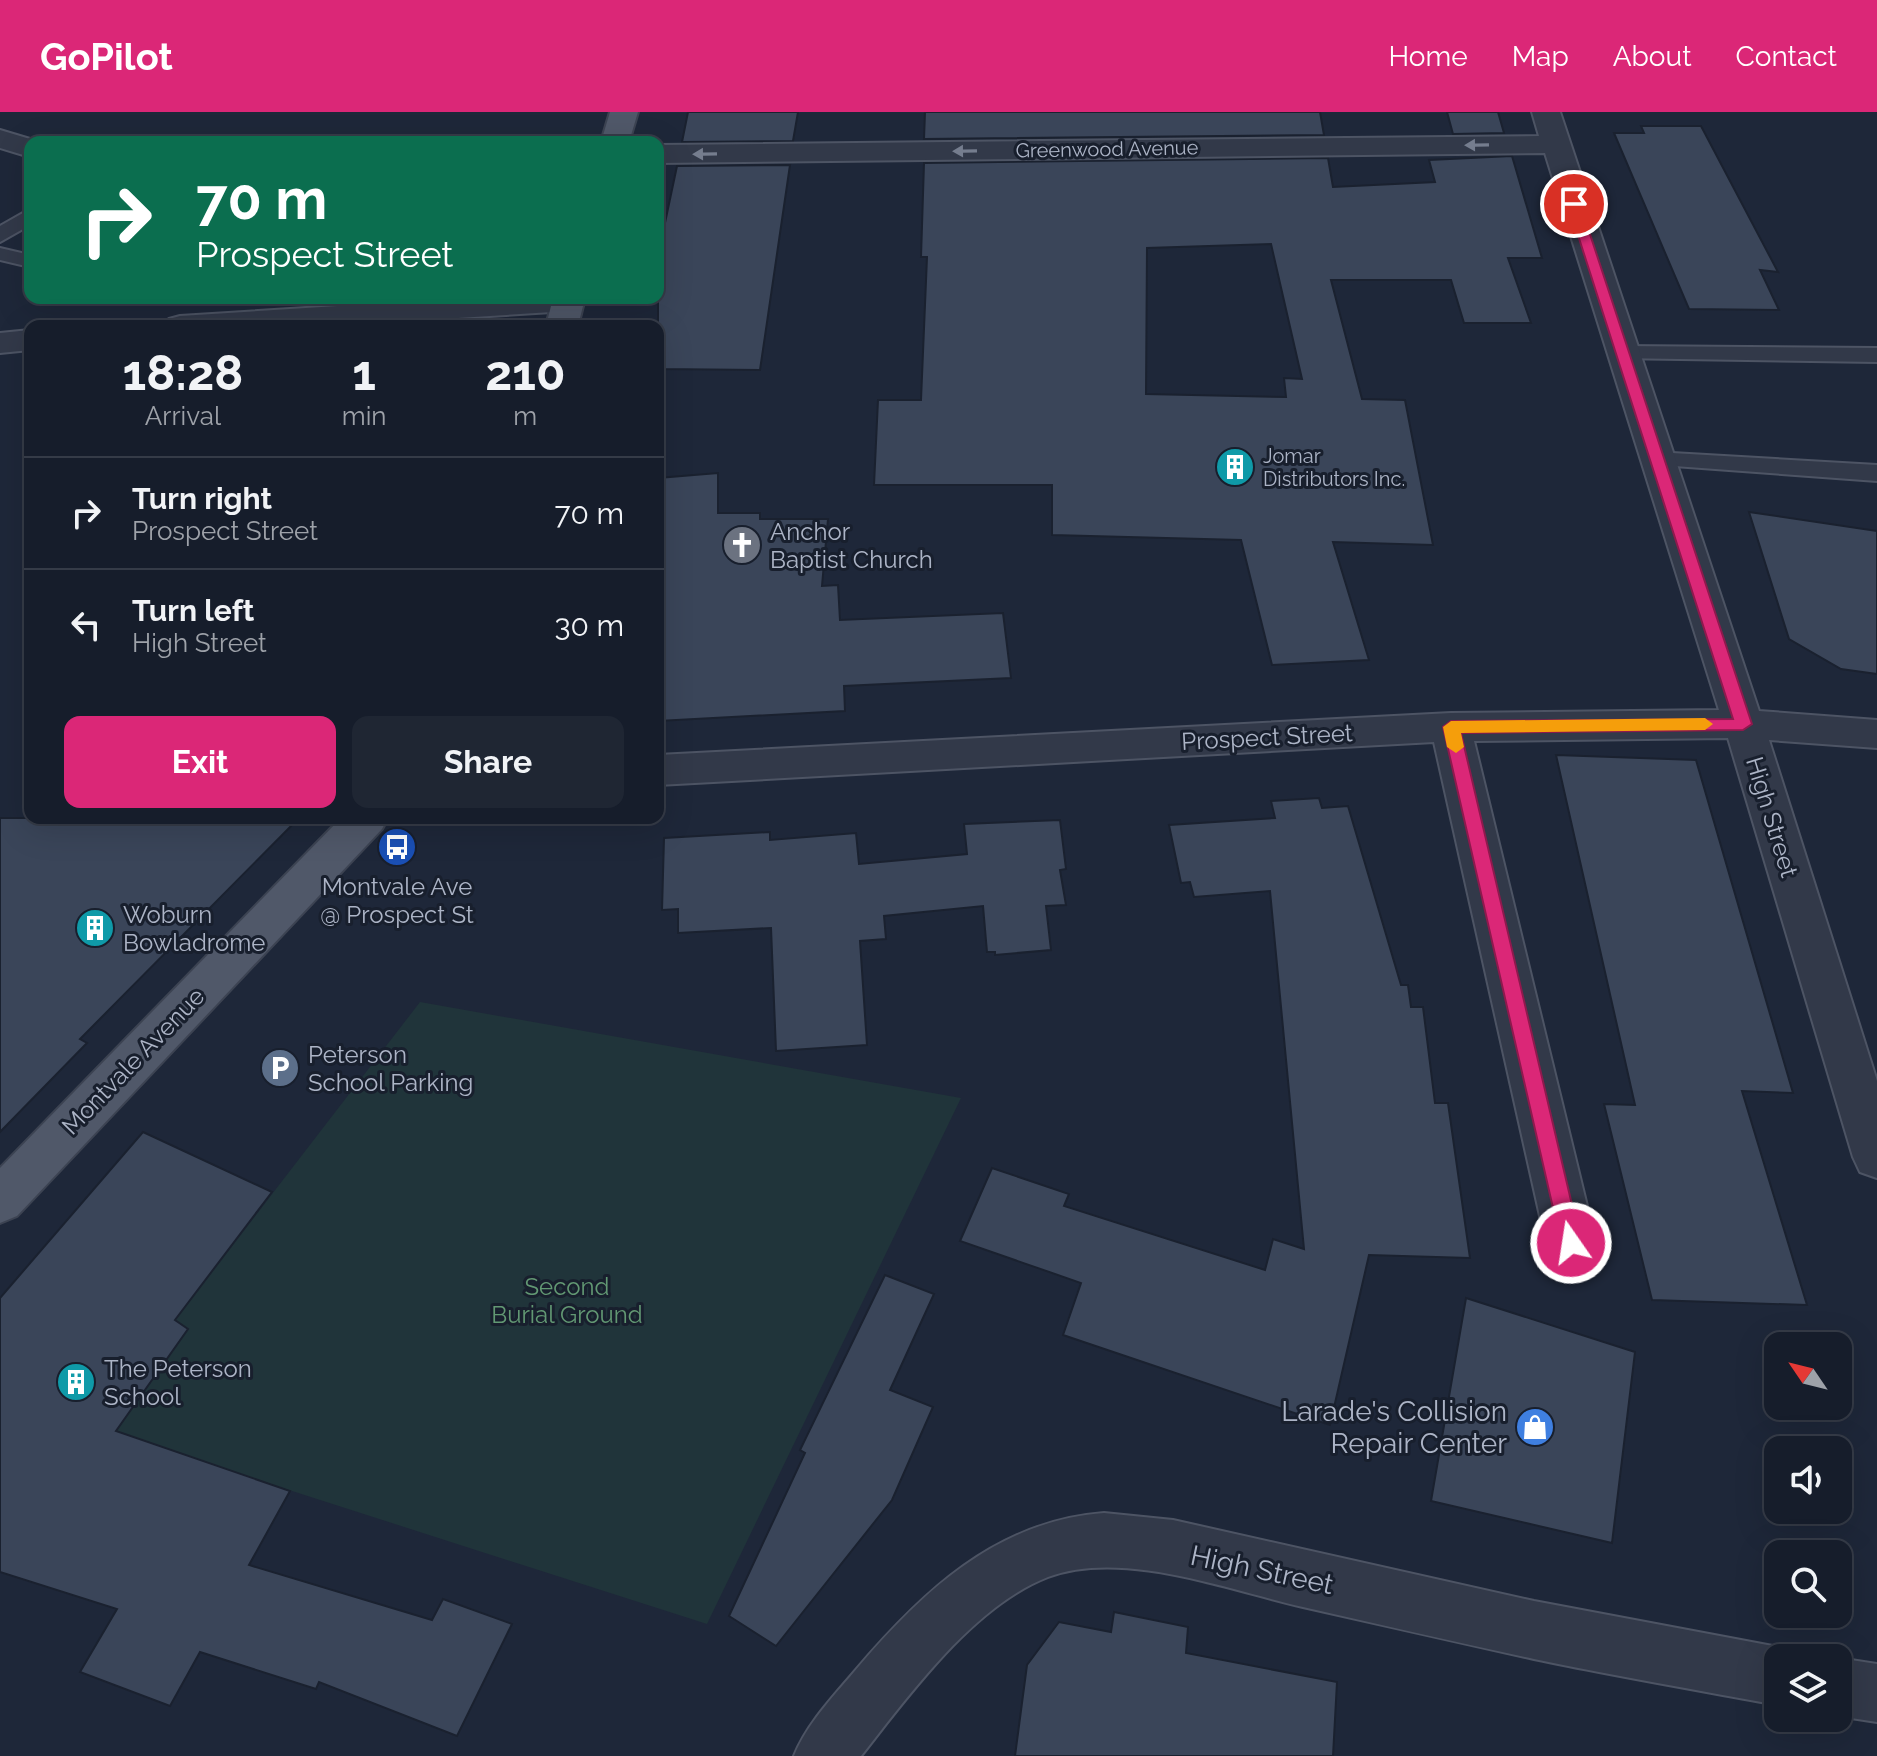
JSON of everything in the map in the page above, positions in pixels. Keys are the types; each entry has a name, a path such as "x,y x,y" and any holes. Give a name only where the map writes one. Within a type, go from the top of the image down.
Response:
{"main road":[{"path":"617,136 624,112"},
{"name":"Montvale Avenue","path":"0,1201 361,824"}],"street":[{"name":"Greenwood Avenue","path":"664,154 1550,128"},
{"name":"High Street","path":"1550,128 1743,724 1877,1157"},
{"path":"0,139 24,146"},
{"path":"295,320 563,306"},
{"path":"0,343 24,341"},
{"name":"Prospect Street","path":"664,770 1451,727 1743,724 1877,734"},
{"path":"1451,727 1571,1243"},
{"name":"High Street","path":"824,1756 893,1671 945,1616 989,1581 1045,1550 1096,1541 1163,1548 1539,1631 1764,1673"},
{"path":"1852,1689 1877,1693"}],"lane":[{"path":"0,236 24,219"},
{"path":"0,254 24,260"},
{"path":"1622,353 1877,355"},
{"path":"1655,459 1877,473"}],"green space":[{"name":"Second Burial Ground","path":"420,1002 961,1098 707,1624 114,1434 188,1330 175,1320"}],"building":[{"path":"688,112 798,112 793,141 682,142"},
{"path":"925,112 1320,112 1324,135 924,139"},
{"path":"1447,112 1498,112 1504,133 1453,134"},
{"path":"1641,126 1701,126 1778,272 1760,270 1779,310 1689,309 1614,133 1644,133"},
{"path":"1512,156 1542,258 1508,258 1531,323 1464,323 1451,280 1331,280 1362,399 1405,400 1433,545 1333,542 1369,660 1272,665 1241,540 1052,535 1052,485 874,485 878,400 921,400 927,257 921,257 924,163 1328,158 1333,187 1435,182 1429,160","holes":["1271,244 1302,379 1284,378 1286,397 1146,394 1147,248"]},
{"path":"790,165 760,370 664,369 664,320 658,320 658,304 664,304 664,228 677,166"},
{"path":"718,473 718,513 760,513 760,519 828,519 822,586 838,585 840,620 1003,613 1011,678 844,686 845,711 664,721 664,478"},
{"path":"1749,512 1877,531 1877,674 1841,669 1789,639"},
{"path":"1556,755 1696,760 1793,1093 1742,1091 1807,1305 1652,1300 1604,1104 1635,1105"},
{"path":"1319,798 1322,808 1348,806 1401,985 1408,985 1411,1007 1423,1007 1435,1103 1448,1103 1470,1258 1369,1255 1330,1425 1063,1335 1081,1283 960,1241 992,1168 1069,1194 1064,1206 1265,1270 1273,1239 1304,1249 1270,891 1194,897 1190,882 1181,883 1169,825 1275,818 1271,801"},
{"name":"Woburn Bowladrome","path":"0,818 24,818 24,824 293,824 80,1039 87,1043 0,1132"},
{"path":"1060,820 1066,869 1060,870 1066,905 1046,906 1051,950 995,955 995,952 987,952 983,906 884,916 886,939 860,941 867,1045 776,1051 771,928 678,933 678,909 662,910 664,838 770,832 770,840 856,833 859,864 967,854 964,824"},
{"path":"143,1132 272,1192 175,1320 188,1329 116,1431 290,1491 249,1565 432,1620 443,1599 512,1624 457,1736 319,1682 316,1689 200,1652 170,1706 80,1672 117,1609 0,1572 0,1298"},
{"path":"885,1275 934,1294 890,1390 933,1407 892,1500 776,1646 729,1616 805,1453 800,1450"},
{"name":"Larade's Collision Repair Center","path":"1466,1298 1635,1352 1612,1543 1431,1501"},
{"path":"1114,1612 1188,1627 1186,1653 1337,1682 1333,1756 1015,1756 1027,1665 1059,1622 1111,1632"}],"slow traffic":[{"path":"1456,747 1451,727 1705,724"}],"place":[{"name":"Jomar Distributors Inc.","path":"1235,467"},
{"name":"Anchor Baptist Church","path":"742,545"},
{"name":"Montvale Ave @ Prospect St","path":"397,847"},
{"name":"Woburn Bowladrome","path":"95,928"},
{"name":"Peterson School Parking","path":"280,1068"},
{"name":"The Peterson School","path":"76,1382"},
{"name":"Larade's Collision Repair Center","path":"1535,1427"}],"route":[{"path":"1571,1243 1451,727 1743,724 1574,204"}]}
